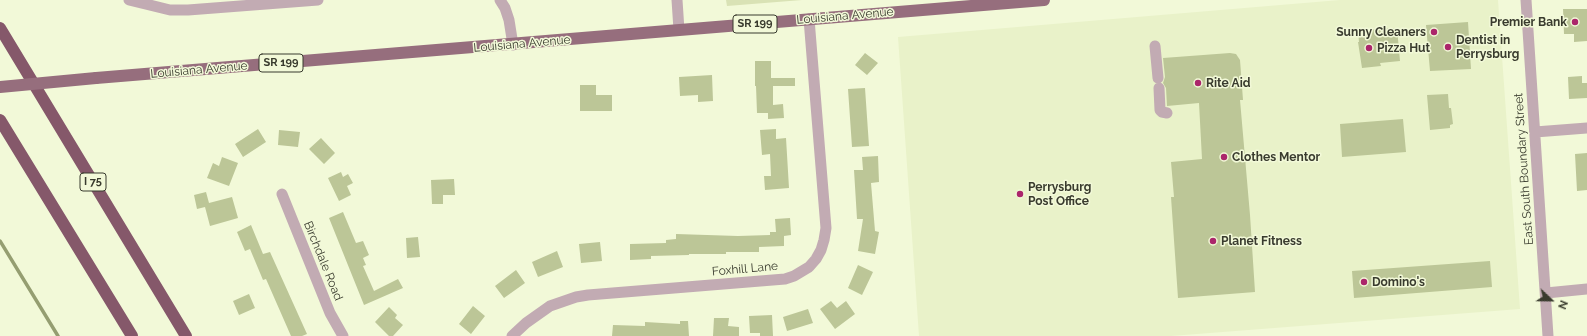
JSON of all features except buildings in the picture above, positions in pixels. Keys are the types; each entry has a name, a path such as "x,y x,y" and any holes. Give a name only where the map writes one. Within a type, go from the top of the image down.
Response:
{"highway":[{"name":"I 75","path":"0,28 186,336"},
{"path":"0,120 132,336"}],"main road":[{"name":"Louisiana Avenue","path":"0,87 514,45 1014,1 1044,0"}],"street":[{"path":"129,0 170,10 188,10 318,0"},
{"path":"500,0 505,8 509,20 514,45"},
{"path":"677,0 679,30"},
{"name":"East South Boundary Street","path":"1526,0 1548,336"},
{"name":"Foxhill Lane","path":"512,336 526,323 550,306 576,297 786,279 809,267 821,250 826,228 809,19"},
{"path":"1155,46 1160,110 1167,113"},
{"path":"1535,132 1587,128"},
{"name":"Birchdale Road","path":"282,194 330,313 343,336"},
{"path":"1546,293 1587,289"}],"shaded area":[{"path":"726,0 802,0 727,6"},
{"path":"1340,0 1498,0 1520,309 1171,336 919,336 898,37"}],"waterway":[{"path":"0,241 58,336"}],"place":[{"name":"Premier Bank","path":"1575,22"},
{"name":"Sunny Cleaners","path":"1434,32"},
{"name":"Dentist in Perrysburg","path":"1448,47"},
{"name":"Pizza Hut","path":"1369,48"},
{"name":"Rite Aid","path":"1198,83"},
{"name":"Clothes Mentor","path":"1224,157"},
{"name":"Perrysburg Post Office","path":"1020,194"},
{"name":"Planet Fitness","path":"1213,241"},
{"name":"Domino's","path":"1364,282"}]}
